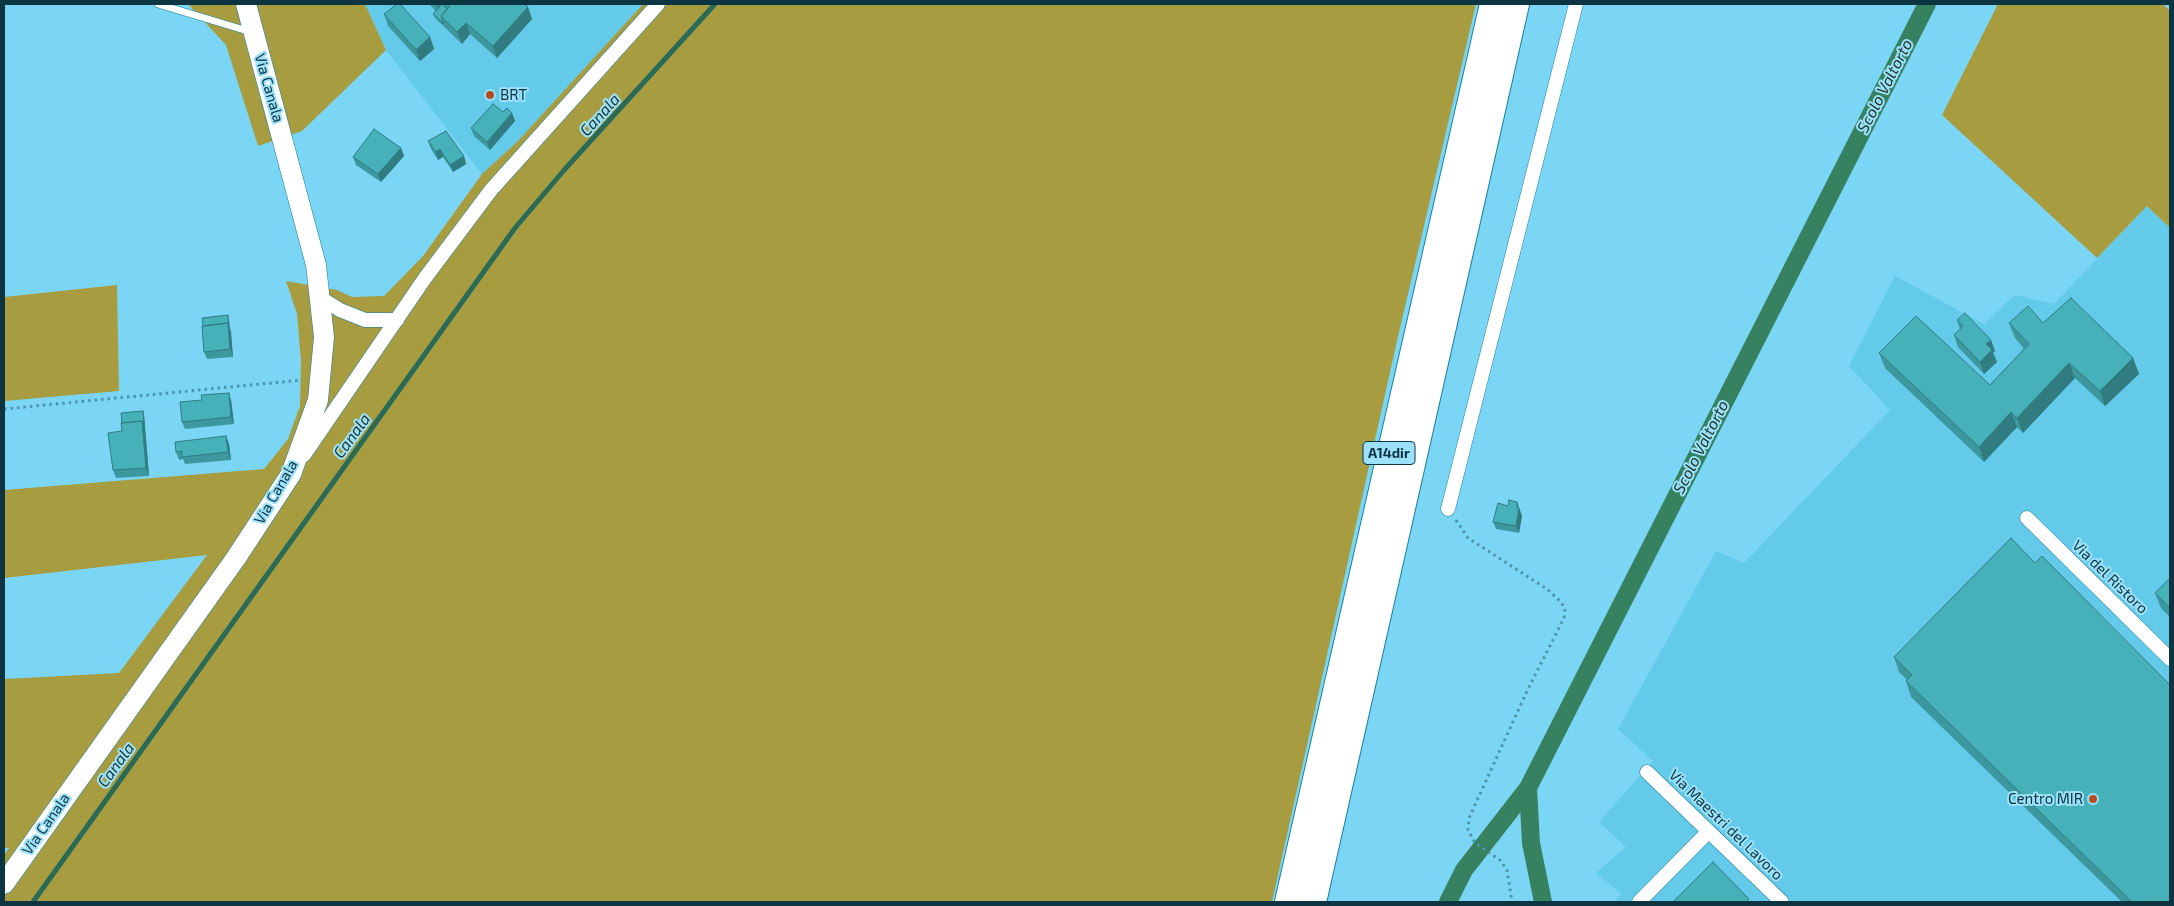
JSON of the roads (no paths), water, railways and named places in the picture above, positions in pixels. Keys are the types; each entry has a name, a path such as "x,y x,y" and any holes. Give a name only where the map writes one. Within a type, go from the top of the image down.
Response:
{"highway":[{"name":"A14dir","path":"1288,902 1493,4"},
{"name":"A14dir","path":"1313,902 1516,4"}],"street":[{"name":"Via Canala","path":"4,884 236,558 290,474 318,400 324,337 316,266 246,4"},
{"path":"290,474 397,320 491,190 658,4"},
{"path":"1448,509 1576,4"},
{"path":"320,297 340,310 365,320 397,320"},
{"name":"Via del Ristoro","path":"2026,518 2170,659"},
{"name":"Via Maestri del Lavoro","path":"1647,772 1782,902"},
{"path":"1639,902 1708,832"}],"lane":[{"path":"158,4 254,33"}],"waterway":[{"name":"Canala","path":"33,902 515,228 565,169 715,4"},
{"name":"Scolo Valtorto","path":"1543,902 1531,843 1528,788 1927,4"},
{"path":"1448,902 1464,870 1528,788"}],"place":[{"name":"BRT","path":"490,95"},
{"name":"Centro MIR","path":"2093,799"}]}
